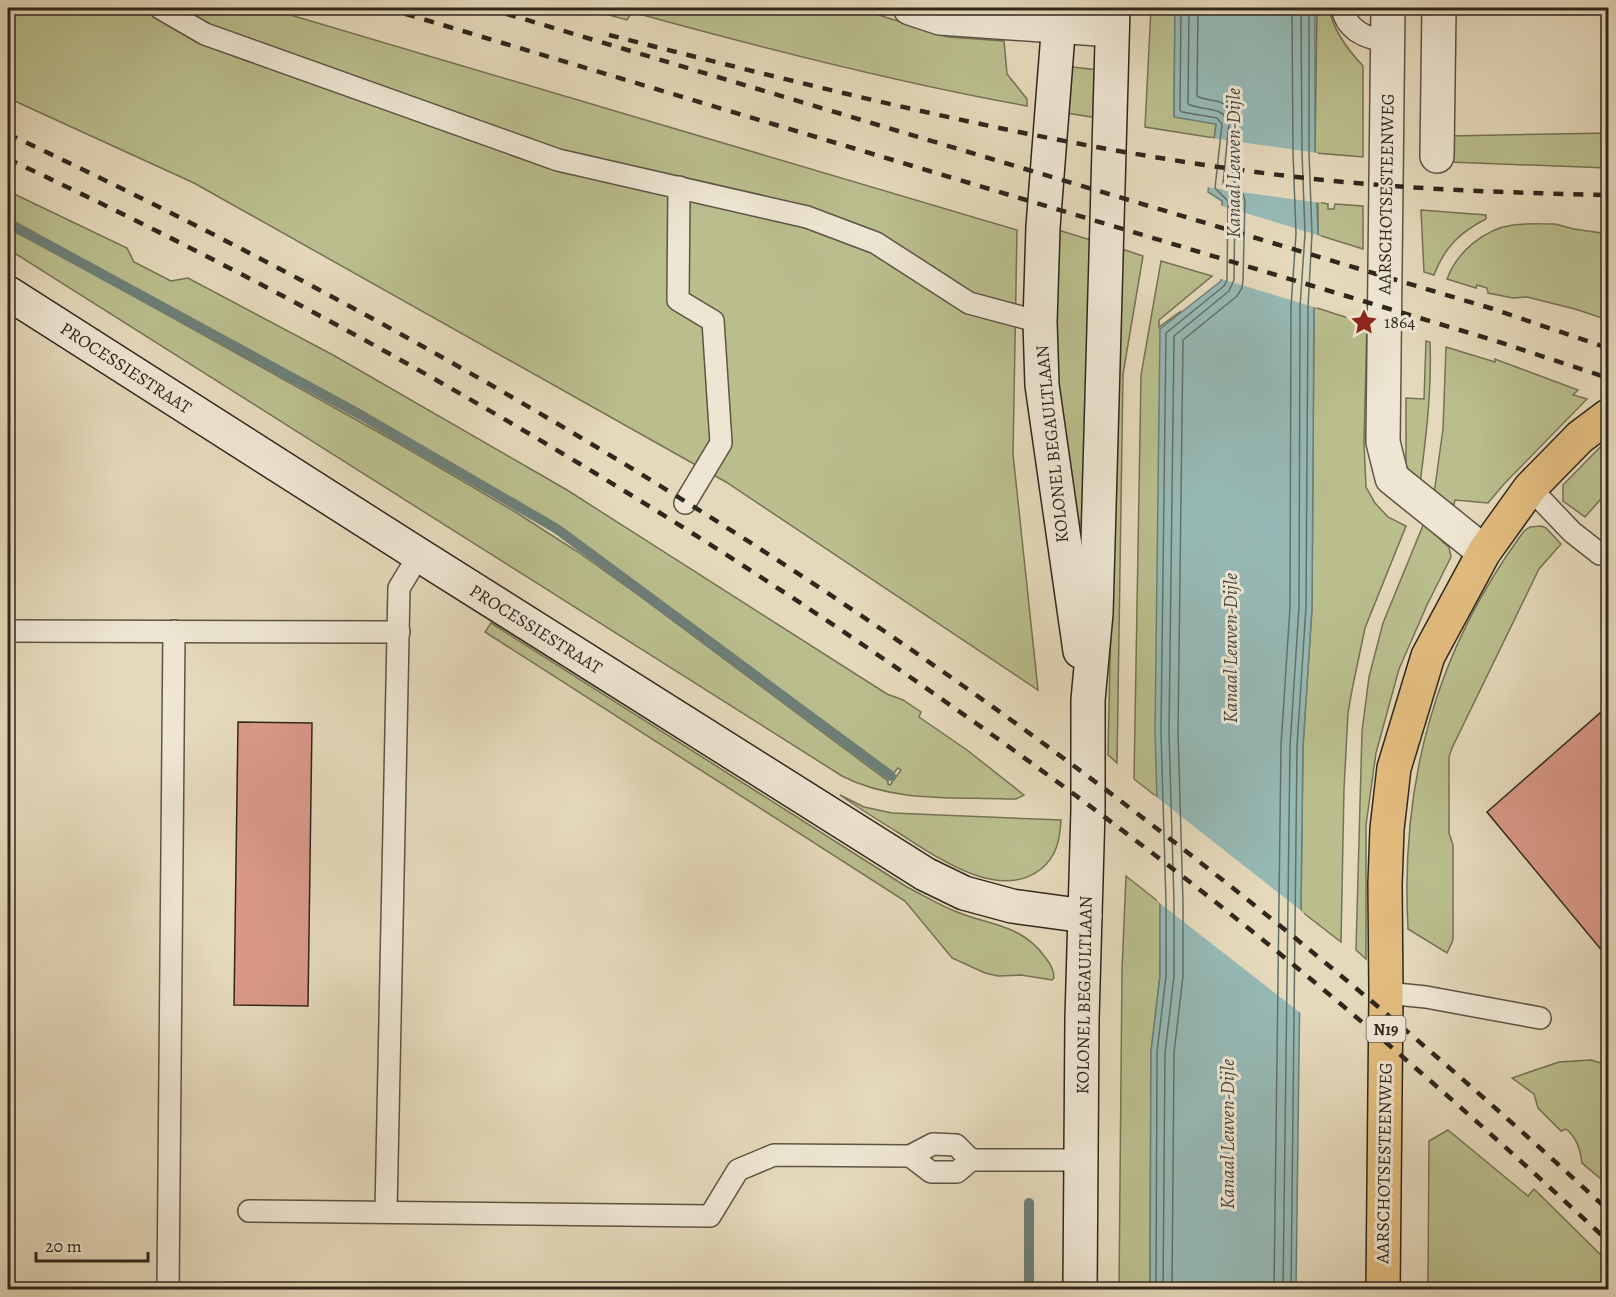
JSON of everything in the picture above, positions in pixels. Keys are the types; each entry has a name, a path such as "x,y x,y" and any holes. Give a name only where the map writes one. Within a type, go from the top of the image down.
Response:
{"main road":[{"name":"AARSCHOTSESTEENWEG","path":"1383,1290 1385,873 1394,768 1428,656 1484,552 1530,488 1580,437 1608,416"}],"street":[{"path":"910,8 940,18 1113,19"},
{"name":"AARSCHOTSESTEENWEG","path":"1388,8 1383,442 1392,478 1484,552"},
{"path":"1437,156 1438,8"},
{"name":"KOLONEL BEGAULTLAAN","path":"1059,17 1043,227 1040,322 1042,385 1088,700"},
{"name":"KOLONEL BEGAULTLAAN","path":"1080,1290 1088,700 1096,601 1113,19"},
{"name":"PROCESSIESTRAAT","path":"8,292 419,555 925,874 964,893 1012,906 1085,916"}],"lane":[{"path":"160,8 205,34 558,160 807,217 876,243 969,303 1040,322"},
{"path":"1342,8 1353,30 1370,39 1388,41"},
{"path":"679,188 678,300 713,321 721,443 685,503"},
{"path":"1530,488 1572,532 1600,554"},
{"path":"386,1211 399,588 419,555"},
{"path":"8,631 399,632"},
{"path":"168,1290 174,631"},
{"path":"1386,993 1426,997 1540,1018"},
{"path":"249,1211 710,1216 738,1170 774,1155 910,1156 931,1172 957,1172 971,1160 1081,1160"}],"green space":[{"path":"8,8 267,8 1017,230 1013,454 1038,690 726,482 194,183 8,98"},
{"path":"583,8 857,8 948,37 1004,41 1007,74 1027,99 1027,106 828,64 632,12 627,20"},
{"path":"1151,8 1175,8 1174,116 1216,124 1214,138 1145,127"},
{"path":"1317,8 1329,8 1342,39 1363,66 1363,157 1315,153"},
{"path":"1072,67 1099,70 1098,118 1067,113"},
{"path":"1608,133 1608,168 1449,162 1449,136"},
{"path":"8,191 127,248 134,262 171,281 188,278 333,355 567,490 887,694 903,700 921,712 919,717 967,750 1024,795 1016,799 943,798 901,794 861,784 842,776 8,249 8,228 396,442 517,513 578,552 637,594 888,781 888,784 890,785 901,770 898,768 893,774 595,554 530,511 313,386 8,221"},
{"path":"1318,202 1328,204 1328,209 1334,209 1335,204 1363,206 1363,249 1318,235"},
{"path":"1421,210 1486,215 1486,219 1468,229 1454,242 1434,275 1424,272"},
{"path":"1518,224 1555,224 1608,234 1608,320 1527,297 1513,298 1488,293 1487,288 1477,285 1476,288 1447,279 1457,260 1465,251 1492,231"},
{"path":"1055,229 1094,241 1087,616 1054,352"},
{"path":"1119,248 1143,256 1123,374 1117,763 1108,755"},
{"path":"1161,261 1212,276 1159,320 1159,327 1180,312 1160,453 1157,797 1134,779 1141,375"},
{"path":"1314,307 1367,324 1364,442 1366,487 1375,503 1388,517 1406,526 1365,628 1348,713 1341,942 1301,911 1303,746 1312,608"},
{"path":"1426,341 1430,342 1430,378 1420,484 1412,477 1406,465 1406,398 1424,399"},
{"path":"1446,347 1495,362 1495,359 1578,390 1573,395 1587,399 1488,503 1455,500 1454,505 1434,494 1443,429"},
{"path":"1608,439 1608,491 1585,517 1563,501 1563,485"},
{"path":"1424,523 1449,547 1451,557 1399,669 1376,753 1366,825 1366,959 1356,950 1362,731 1369,677 1383,623"},
{"path":"1530,527 1546,528 1561,544 1539,569 1449,757 1449,833 1453,845 1453,940 1447,953 1408,929 1407,874 1410,821 1418,769 1430,719 1447,670 1468,623 1493,576 1524,531"},
{"path":"491,623 907,887 950,909 1005,927 1026,938 1047,959 1054,978 1052,980 1021,975 998,976 985,973 952,958 905,901 485,632"},
{"path":"840,795 864,807 892,813 1061,820 1058,840 1051,859 1041,869 1025,878 1007,881 988,879 951,865 933,855"},
{"path":"1126,876 1160,903 1160,976 1151,1052 1150,1289 1119,1290 1122,970"},
{"path":"1591,1060 1608,1065 1608,1185 1582,1163 1577,1144 1570,1132 1566,1129 1561,1131 1538,1108 1534,1094 1512,1078 1559,1062"},
{"path":"1448,1130 1528,1196 1534,1189 1608,1262 1608,1289 1428,1289 1429,1141"}],"water":[{"name":"Kanaal Leuven-Dijle","path":"1175,8 1315,8 1315,153 1318,235 1314,307 1312,608 1303,746 1296,1289 1150,1290 1151,1052 1160,976 1155,732 1160,329 1221,281 1222,201 1208,192 1216,124 1174,117"}],"pier":[{"path":"1211,138 1318,153 1321,203 1205,187"},
{"path":"1219,205 1321,236 1317,308 1218,278"},
{"path":"1154,795 1304,913 1303,1015 1157,901"}],"building":[{"path":"1608,706 1608,958 1487,812"},
{"path":"238,722 312,723 308,1006 234,1005"}],"waterway":[{"path":"8,223 359,414 557,529 891,776"},
{"path":"1029,1203 1029,1290"}],"railway":[{"path":"386,8 1493,340 1608,378"},
{"path":"487,8 1490,308 1608,348"},
{"path":"609,35 969,122 1151,156 1243,170 1368,184 1471,191 1608,195"},
{"path":"8,134 165,210 321,291 474,375 625,464 774,558 919,655 1062,757 1254,905 1408,1032 1608,1210"},
{"path":"8,159 163,234 317,314 468,398 617,486 763,579 907,675 1048,775 1241,922 1401,1056 1608,1241"}],"place":[{"name":"1864","path":"1364,322"}]}
